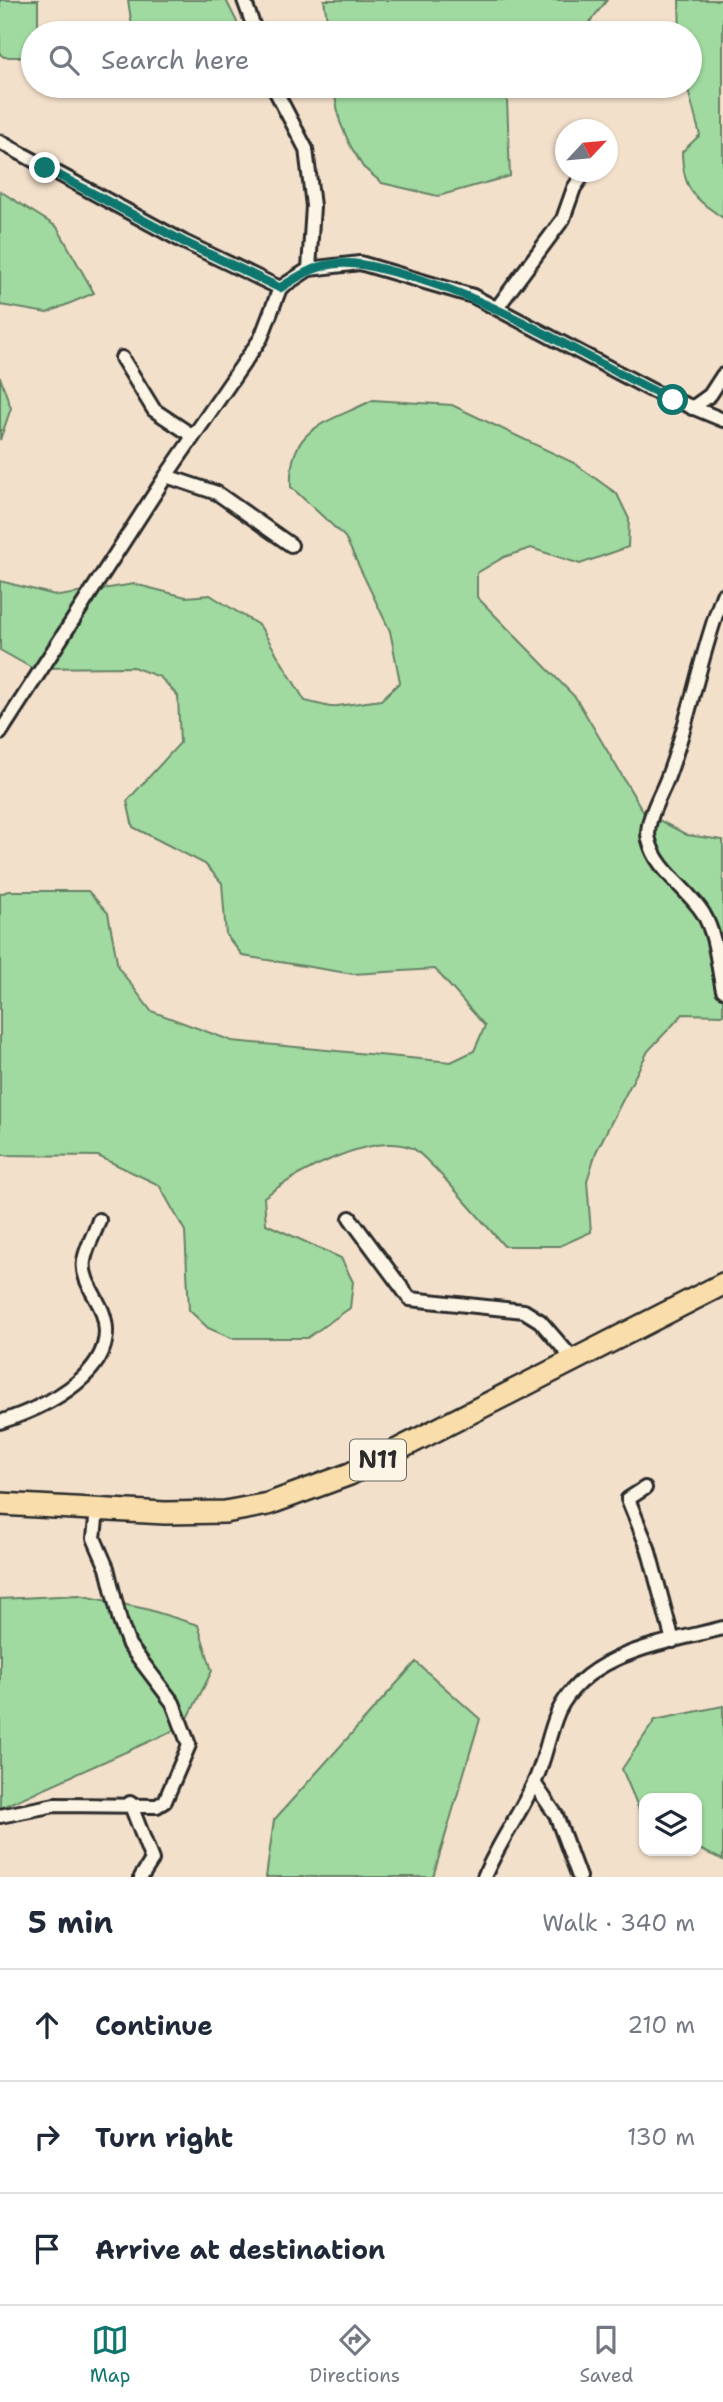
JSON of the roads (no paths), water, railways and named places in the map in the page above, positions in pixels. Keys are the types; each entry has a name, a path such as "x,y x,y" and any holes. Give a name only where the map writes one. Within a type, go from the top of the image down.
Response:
{"highway":[{"name":"N11","path":"0,1504 97,1510 225,1512 268,1504 349,1474 572,1358 723,1284"}],"street":[{"path":"244,0 252,21"},
{"path":"279,98 306,149 313,206 309,270"},
{"path":"0,142 184,242 280,288"},
{"path":"497,308 563,219 578,182"},
{"path":"0,733 166,476 261,338 280,288 309,270 360,263 449,289 497,308 592,360 723,420"},
{"path":"122,358 153,410 193,436"},
{"path":"692,408 710,395 723,375"},
{"path":"166,476 218,494 291,545"},
{"path":"723,595 707,635 683,738 650,824 648,839 663,868 702,912 713,934 723,990"},
{"path":"351,1218 410,1299 524,1311 540,1321 572,1358"},
{"path":"0,1422 38,1410 68,1392 101,1352 106,1334 103,1313 84,1271 84,1260 99,1220"},
{"path":"645,1488 628,1499 648,1548 673,1641"},
{"path":"0,1816 55,1805 162,1804 189,1745 173,1703 129,1645 107,1568 94,1538 97,1510"},
{"path":"484,1877 500,1839 534,1783 551,1729 567,1696 583,1680 634,1650 723,1628"},
{"path":"534,1783 556,1815 579,1877"},
{"path":"130,1803 151,1851 152,1860 141,1877"}]}
